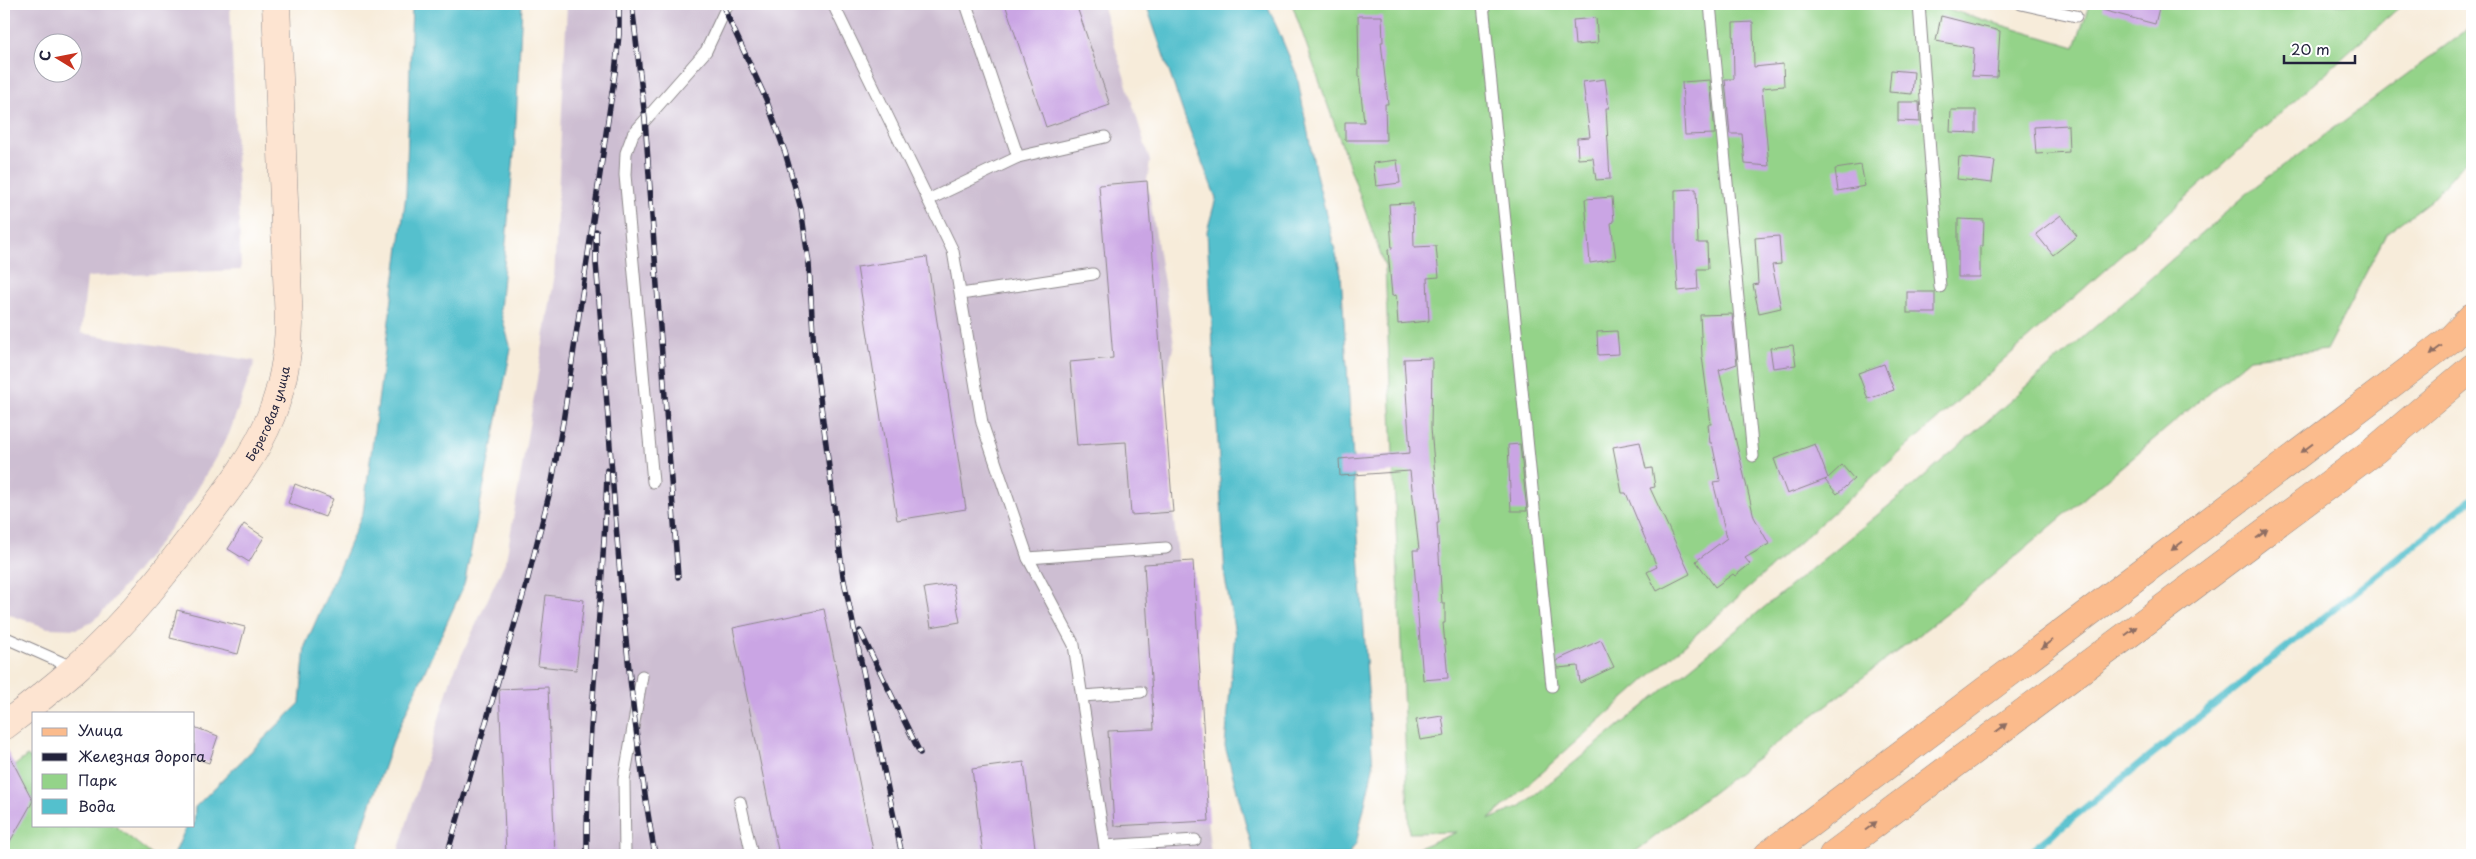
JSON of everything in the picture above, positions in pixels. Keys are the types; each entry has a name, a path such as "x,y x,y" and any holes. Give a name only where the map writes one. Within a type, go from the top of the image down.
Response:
{"main road":[{"path":"1768,855 2452,338 2472,318"},
{"path":"1833,855 2375,450 2472,368"}],"street":[{"name":"Береговая улица","path":"4,726 76,668 139,603 212,512 256,445 271,418 288,356 289,291 276,4"}],"lane":[{"path":"654,482 625,175 626,152 633,134 706,51 728,4"},
{"path":"834,4 953,251 982,424 1028,558 1074,645 1106,851 1195,840"},
{"path":"966,4 1018,157"},
{"path":"1483,4 1552,686"},
{"path":"1710,4 1753,456"},
{"path":"1919,4 1940,287"},
{"path":"2021,4 2076,16"},
{"path":"928,200 1018,157 1105,137"},
{"path":"961,294 1093,274"},
{"path":"1028,558 1166,548"},
{"path":"4,637 76,668"},
{"path":"625,855 624,780 642,676"},
{"path":"1082,696 1141,692"},
{"path":"740,802 752,855"}],"shaded area":[{"path":"4,4 230,4 241,270 87,277 81,333 255,361 229,434 192,499 157,546 101,614 88,624 77,629 48,628 4,613 4,596 7,586 4,584"},
{"path":"567,4 1102,4 1150,161 1147,181 1174,343 1163,394 1173,512 1211,855 397,855 452,676 506,560 554,280"}],"green space":[{"path":"1292,4 1931,4 2075,47 2089,5 2085,4 2403,4 1488,820 1521,806 1914,485 2256,186 2472,26 2472,154 2431,200 2386,234 2326,350 2250,358 1960,603 1631,855 1401,855 1457,832 1409,833 1385,267"},
{"path":"27,756 32,760 32,826 115,826 152,855 4,855 4,774"}],"water":[{"path":"412,4 522,4 515,142 500,310 511,349 464,585 393,741 353,855 174,855 187,826 195,826 195,807 300,703 305,646 363,513 406,195"},
{"path":"1146,4 1267,4 1297,75 1315,170 1341,274 1373,768 1356,844 1348,855 1254,855 1225,746 1235,633 1225,578 1207,231 1216,198 1185,118"}],"building":[{"path":"1005,4 1076,4 1110,105 1046,127"},
{"path":"2103,4 2160,4 2155,24 2102,10"},
{"path":"1358,16 1382,16 1383,42 1381,42 1388,104 1385,104 1386,140 1345,140 1345,122 1364,122 1359,75"},
{"path":"1941,16 2000,31 1997,77 1972,76 1974,48 1936,41"},
{"path":"1596,18 1598,43 1575,45 1573,20"},
{"path":"1753,22 1754,67 1783,64 1784,86 1762,88 1769,166 1745,164 1742,134 1730,134 1725,79 1734,79 1733,23"},
{"path":"1891,70 1914,72 1912,94 1889,92"},
{"path":"1605,79 1609,108 1606,108 1610,179 1596,180 1593,158 1578,159 1577,138 1590,137 1583,82"},
{"path":"1710,80 1715,134 1685,135 1682,82"},
{"path":"1898,102 1919,102 1920,122 1898,121"},
{"path":"1951,110 1976,110 1976,133 1950,132"},
{"path":"2068,125 2069,152 2036,154 2034,127"},
{"path":"1959,157 1995,161 1992,183 1957,179"},
{"path":"1397,160 1400,183 1376,186 1373,163"},
{"path":"1861,165 1865,186 1838,191 1835,169"},
{"path":"1147,181 1173,512 1131,515 1126,442 1077,445 1070,362 1113,358 1099,185"},
{"path":"1696,189 1698,243 1707,243 1708,269 1697,269 1698,289 1678,291 1675,245 1675,190"},
{"path":"1612,197 1614,222 1611,223 1616,259 1590,263 1585,199"},
{"path":"1413,203 1414,247 1436,246 1439,277 1427,278 1429,321 1398,324 1396,295 1392,296 1388,250 1392,249 1389,204"},
{"path":"2061,215 2077,236 2053,255 2036,234"},
{"path":"1958,219 1984,220 1983,246 1980,246 1980,277 1958,277"},
{"path":"1779,236 1781,264 1772,265 1781,308 1759,313 1753,285 1758,284 1755,238"},
{"path":"927,257 966,509 897,520 857,267"},
{"path":"1907,292 1935,292 1935,313 1907,313"},
{"path":"1732,314 1737,364 1719,370 1754,517 1769,544 1745,558 1750,564 1735,576 1733,574 1715,587 1696,561 1727,538 1713,482 1720,481 1712,443 1710,443 1708,424 1711,424 1702,356 1700,315"},
{"path":"1617,331 1619,354 1598,355 1597,332"},
{"path":"1793,345 1796,365 1773,368 1770,348"},
{"path":"1432,358 1431,428 1439,523 1437,523 1442,604 1445,604 1445,623 1443,623 1448,678 1423,680 1413,550 1419,550 1410,471 1340,476 1339,459 1410,453 1404,359"},
{"path":"1884,364 1894,390 1868,399 1858,373"},
{"path":"1640,442 1646,469 1652,468 1655,487 1650,488 1690,574 1657,591 1647,572 1657,567 1626,493 1622,493 1613,447"},
{"path":"1520,444 1527,511 1511,511 1508,445"},
{"path":"1815,444 1828,478 1842,465 1854,479 1837,494 1825,480 1827,479 1787,494 1774,459"},
{"path":"295,484 333,499 325,517 288,503"},
{"path":"244,524 264,537 249,562 228,549"},
{"path":"1193,561 1209,821 1114,826 1108,731 1154,729 1144,564"},
{"path":"953,584 960,622 931,627 924,588"},
{"path":"546,595 584,600 576,670 538,666"},
{"path":"824,609 874,855 779,855 733,628"},
{"path":"177,610 245,627 238,654 170,638"},
{"path":"1601,640 1614,667 1580,683 1578,666 1558,668 1557,660"},
{"path":"548,687 555,855 506,855 499,689"},
{"path":"1442,716 1445,736 1420,740 1416,720"},
{"path":"195,727 218,736 209,763 195,758"},
{"path":"4,745 32,799 32,803 4,852"},
{"path":"1024,762 1036,855 983,855 972,769"}],"waterway":[{"path":"2026,855 2472,499"}],"railway":[{"path":"447,855 527,582 551,487 563,422 615,73 619,35 619,4"},
{"path":"632,4 645,119 678,577"},
{"path":"722,4 766,99 785,152 801,209 809,264 814,351 843,576 902,855"},
{"path":"596,231 596,263 625,634 643,782 655,855"},
{"path":"587,855 589,759 607,470"},
{"path":"860,631 920,753"}]}
